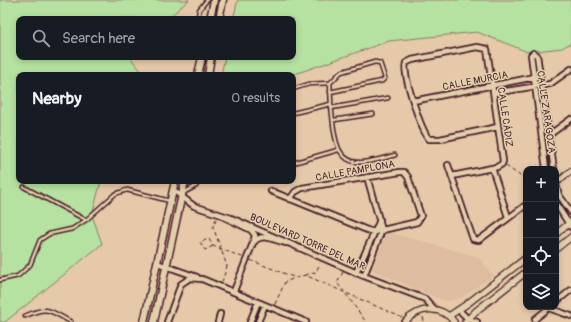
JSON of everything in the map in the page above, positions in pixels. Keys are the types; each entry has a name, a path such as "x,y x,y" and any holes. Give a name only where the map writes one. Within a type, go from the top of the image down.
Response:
{"main road":[{"path":"211,16 214,0"},
{"path":"220,16 223,0"},
{"path":"199,72 201,60"},
{"path":"208,72 210,60"},
{"path":"144,322 174,184"},
{"path":"154,322 184,184"}],"street":[{"name":"CALLE CÁDIZ","path":"413,101 404,70 406,64 412,60 477,47 487,49 503,158 502,163"},
{"name":"CALLE ZARAGOZA","path":"546,166 533,78 531,54 534,53 536,53 537,56 554,166"},
{"path":"541,86 550,84 571,69"},
{"name":"CALLE MURCIA","path":"413,101 540,77"},
{"name":"CALLE MURCIA","path":"494,93 541,86"},
{"path":"413,101 424,132 429,138 440,138 498,127"},
{"path":"549,135 571,119"},
{"path":"452,176 492,168 502,163"},
{"path":"448,165 471,238 479,240 523,207"},
{"path":"492,168 508,217"},
{"path":"559,181 571,171"},
{"name":"CALLE PAMPLONA","path":"290,199 295,192 302,188 404,172 408,177 420,213 420,218 417,222 382,230"},
{"path":"364,276 382,230 367,177"},
{"name":"BOULEVARD TORRE DEL MAR","path":"173,190 182,195 194,206 231,218 281,238 289,244 356,273 425,299 436,310"},
{"path":"271,191 374,232 382,230"},
{"path":"559,195 571,212"},
{"path":"559,208 570,224 559,232"},
{"path":"220,215 253,231 254,235 253,243 234,291"},
{"path":"356,273 380,220"},
{"path":"253,243 259,238 263,237 289,244"},
{"path":"559,247 571,237"},
{"path":"366,250 373,253"},
{"path":"449,316 459,310 523,260"},
{"path":"157,263 234,291 306,322"},
{"path":"467,320 524,274"},
{"path":"166,322 181,284 190,278 202,279"},
{"path":"559,300 571,290"},
{"path":"250,322 258,302"},
{"path":"258,322 265,305"},
{"path":"406,321 418,312 436,310 449,316 454,322"},
{"path":"459,310 467,320 477,322"},
{"path":"535,319 546,310"},
{"path":"557,310 571,316"},
{"path":"218,322 220,314"}],"lane":[{"path":"198,16 199,10 207,0"},
{"path":"330,92 382,81 385,78 380,63 375,62 341,72 330,84 330,92 331,104 338,150 344,158 353,162 363,162 394,155"},
{"path":"296,88 309,84 330,84"},
{"path":"332,108 388,98"},
{"path":"296,112 331,104"},
{"path":"334,120 373,114"},
{"path":"296,162 338,150"},
{"path":"182,195 197,184"},
{"path":"24,187 86,220"},
{"path":"0,280 18,276 30,264 40,240 50,234 72,229 86,220 116,194 127,190 170,201"},
{"path":"25,316 43,309 56,313 71,322"}],"path":[{"path":"502,163 512,172 523,178"},
{"path":"220,215 213,227 227,266 220,286"},
{"path":"213,246 205,250 200,242 209,238 213,246 296,278"},
{"path":"273,308 285,282 316,272 322,258"},
{"path":"345,268 337,283 366,322"},
{"path":"305,275 406,321"}],"shaded area":[{"path":"387,232 478,257 493,276 463,297 449,301 442,300 372,270"}],"green space":[{"path":"0,0 189,0 170,16 16,16 16,60 132,60 142,72 16,72 16,184 100,184 92,215 102,244 5,322 0,322"},
{"path":"238,0 571,0 571,43 562,48 528,52 477,32 389,41 296,74 296,72 222,72 224,60 296,60 296,16 234,16"}]}
